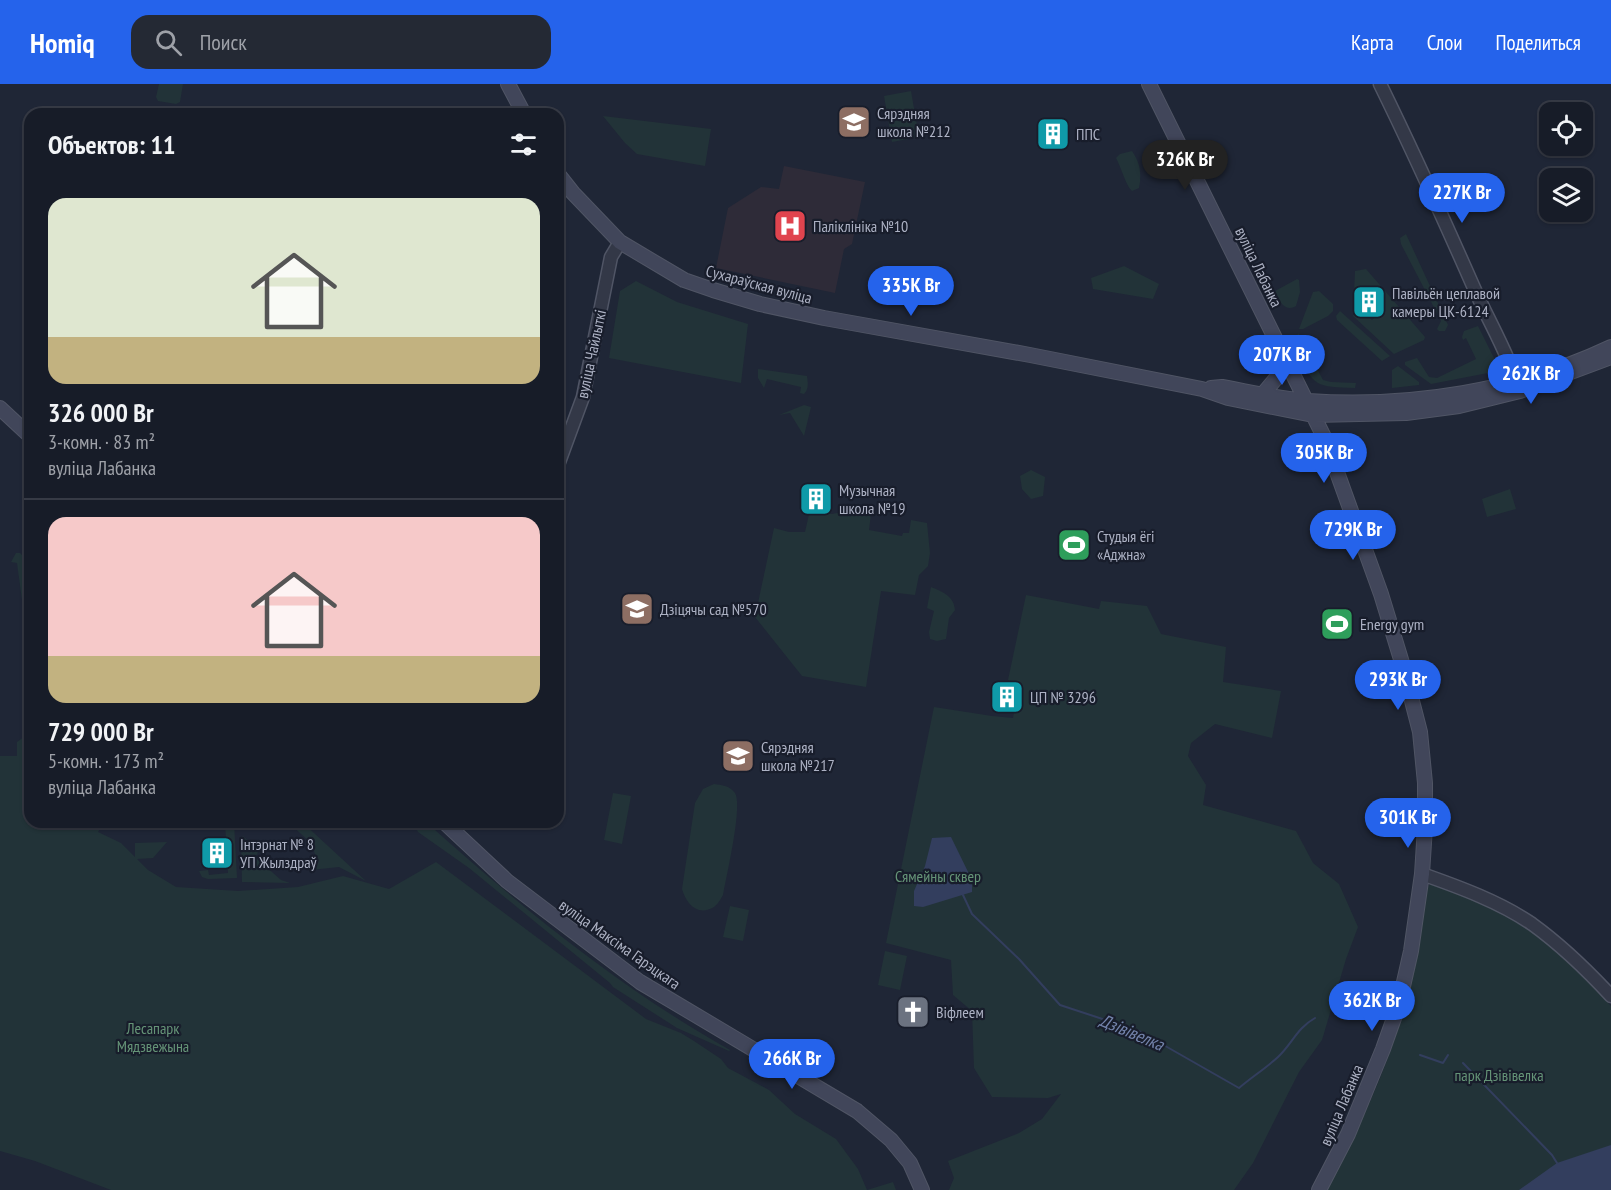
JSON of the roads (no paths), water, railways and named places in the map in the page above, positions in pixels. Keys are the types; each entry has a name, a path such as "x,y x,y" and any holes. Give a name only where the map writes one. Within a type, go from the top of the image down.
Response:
{"main road":[{"path":"508,84 521,108"},
{"name":"вуліца Лабанка","path":"1149,84 1325,439 1381,594 1420,732 1425,783 1422,874 1411,951 1399,1004 1348,1134 1319,1190"},
{"name":"Сухараўская вуліца","path":"564,182 620,242 684,280 722,293 760,304 1202,389 1220,396 1313,415 1427,411 1459,406 1611,357"},
{"name":"Сухараўская вуліца","path":"1202,389 1222,387 1306,401 1378,402 1425,399 1518,386 1611,347"},
{"path":"1263,394 1278,376 1285,358"},
{"path":"0,408 24,430"},
{"path":"1325,439 1332,420 1344,414"},
{"name":"вуліца Максіма Гарэцкага","path":"450,828 507,881 640,982 857,1111 891,1140 910,1162 922,1190"}],"street":[{"path":"1380,84 1419,164 1474,289 1510,361 1518,386"},
{"name":"вуліца Чайлыткі","path":"564,449 583,397 611,257 620,242"},
{"path":"1422,874 1506,909 1531,924 1586,970 1611,996"}],"water":[{"path":"951,837 972,880 972,892 923,907 914,906 914,891 925,866 932,838"},
{"path":"1611,1145 1611,1190 1519,1190 1557,1163"}],"waterway":[{"name":"Дзівівелка","path":"963,895 972,914 1019,959 1060,1005 1139,1031 1239,1088 1278,1057 1299,1031 1315,1018"},
{"name":"Дзівівелка","path":"1420,1055 1443,1063 1448,1055"},
{"name":"Дзівівелка","path":"1463,1063 1552,1155 1557,1163"}],"place":[{"name":"Сярэдняя школа №212","path":"854,122"},
{"name":"ППС","path":"1053,134"},
{"name":"Паліклініка №10","path":"790,226"},
{"name":"Павільён цеплавой камеры ЦК-6124","path":"1369,302"},
{"name":"Музычная школа №19","path":"816,499"},
{"name":"Студыя ёгі «Аджна»","path":"1074,545"},
{"name":"Дзіцячы сад №570","path":"637,609"},
{"name":"Energy gym","path":"1337,624"},
{"name":"ЦП № 3296","path":"1007,697"},
{"name":"Сярэдняя школа №217","path":"738,756"},
{"name":"Інтэрнат № 8 УП Жылздраў","path":"217,853"},
{"name":"Віфлеем","path":"913,1012"}],"park label":[{"name":"Сямейны сквер","path":"938,876"},
{"name":"Лесапарк Мядзвежына","path":"153,1037"},
{"name":"парк Дзівівелка","path":"1499,1075"}]}
